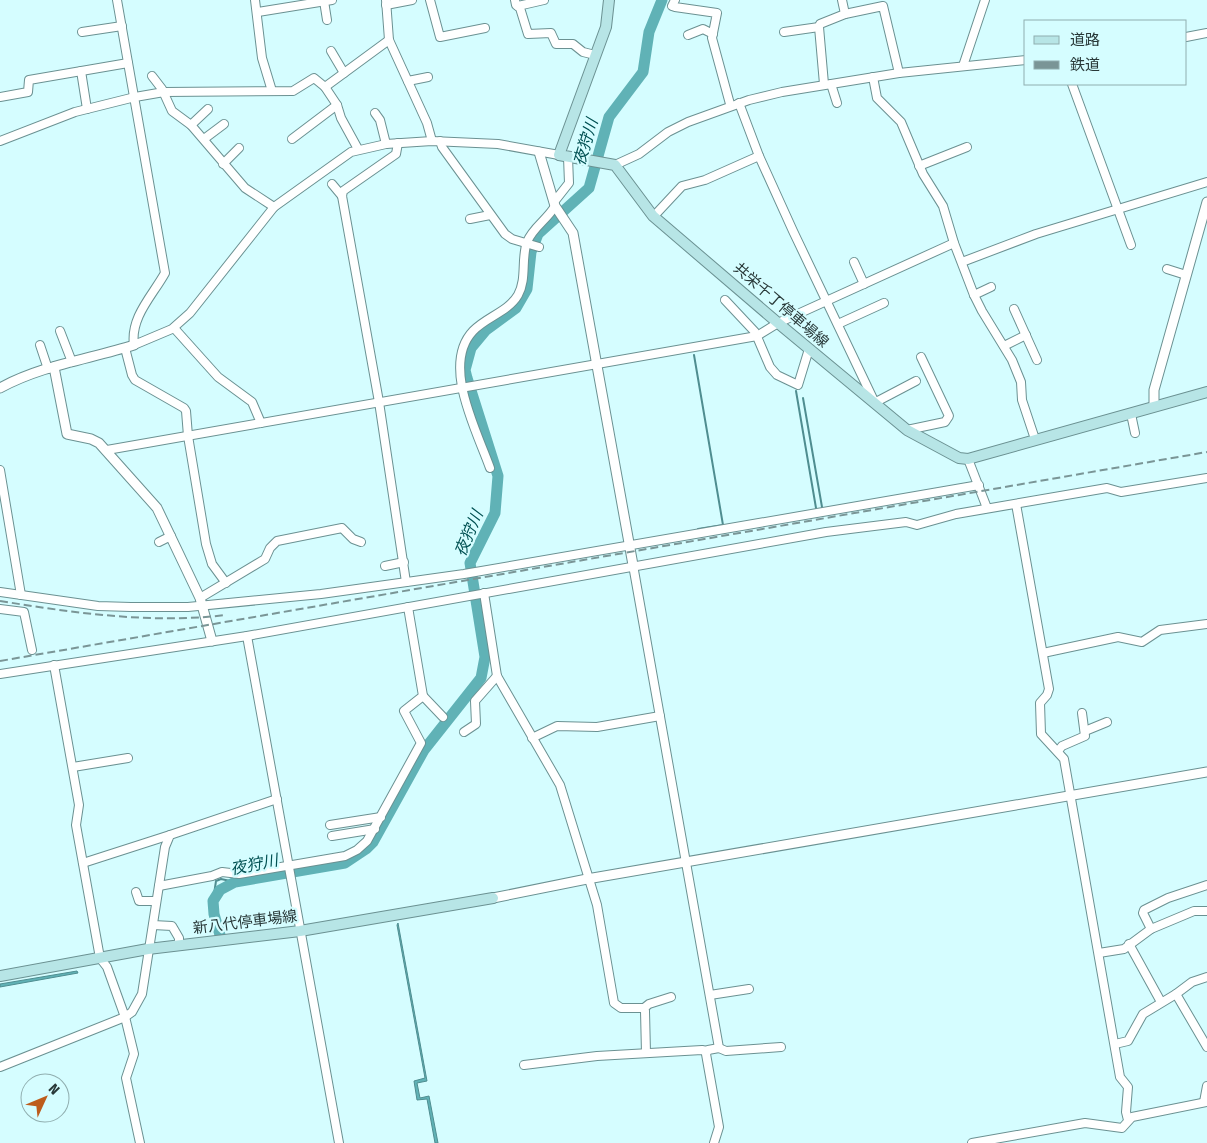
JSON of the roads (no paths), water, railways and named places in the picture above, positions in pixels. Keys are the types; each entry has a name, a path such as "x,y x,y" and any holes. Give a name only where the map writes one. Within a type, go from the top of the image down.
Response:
{"main road":[{"path":"609,0 606,27 595,55 564,156 610,165"},
{"name":"共栄千丁停車場線","path":"610,165 654,216 778,323 907,430 959,458 968,459"},
{"path":"968,459 1130,414 1154,405 1207,392"},
{"name":"新八代停車場線","path":"0,976 148,949 300,932 493,898"}],"street":[{"path":"118,0 164,272 148,296 141,313 133,338 134,345"},
{"path":"255,0 258,12 262,58 272,91"},
{"path":"412,0 386,3 389,40 436,141 505,234 512,239 538,246"},
{"path":"430,0 440,37 485,28"},
{"path":"529,35 516,3 544,0"},
{"path":"674,0 672,6 717,13 712,34 730,104"},
{"path":"842,0 845,14"},
{"path":"964,66 985,0"},
{"path":"258,12 328,1 327,20"},
{"path":"837,104 827,84 820,24 845,14 883,6 899,73"},
{"path":"82,32 122,26"},
{"path":"784,32 820,27"},
{"path":"688,35 704,30 712,34"},
{"path":"524,42 529,35 548,32 551,33 556,44 573,44 583,52 595,55"},
{"path":"1187,37 1207,33"},
{"path":"325,87 389,40"},
{"path":"331,51 344,73"},
{"path":"610,165 639,154 668,132 730,104 782,92 899,73 1024,60"},
{"path":"0,97 28,92 29,80 128,63"},
{"path":"81,71 87,109"},
{"path":"152,76 164,92 172,111 191,125 245,188 274,207"},
{"path":"408,82 428,77"},
{"path":"873,77 877,98 901,122 919,166 944,206 954,243 974,295 1004,346 1021,382 1022,400 1036,439"},
{"path":"0,141 87,109 135,97 164,92 293,91 314,78 325,87 337,105 341,118 358,149"},
{"path":"1072,85 1116,210 1131,245"},
{"path":"740,103 759,156 875,403 916,381"},
{"path":"292,139 337,105"},
{"path":"191,125 208,109"},
{"path":"375,113 380,120 386,144"},
{"path":"204,139 224,124"},
{"path":"0,388 16,379 125,348 163,335 174,328 190,313 224,272 274,207 340,158 358,149 386,144 436,141 498,144 564,156 569,183 555,206 534,230 527,244 522,286 517,296 508,306 472,332 465,344 458,371 490,468"},
{"path":"398,144 396,154 343,191 342,196 379,402 406,582"},
{"path":"919,166 967,147"},
{"path":"223,164 239,148"},
{"path":"539,152 555,206 573,233 719,1048"},
{"path":"654,216 682,186 705,180 759,156"},
{"path":"962,262 1036,234 1207,182"},
{"path":"332,184 342,196"},
{"path":"1154,405 1154,390 1207,202"},
{"path":"470,219 490,216"},
{"path":"107,450 757,336 778,323 954,243"},
{"path":"854,262 864,284"},
{"path":"1167,269 1186,275"},
{"path":"974,295 992,287"},
{"path":"725,300 738,312 757,336 770,367 777,375 798,385 803,376 809,349"},
{"path":"838,324 884,303"},
{"path":"1014,310 1037,360"},
{"path":"174,328 218,377 252,402 261,423"},
{"path":"60,331 72,362"},
{"path":"1004,346 1026,335"},
{"path":"40,345 51,368 66,434 91,439 107,450 157,508 200,602 212,641"},
{"path":"125,348 135,380 184,408 206,544 212,564 226,584"},
{"path":"907,430 945,422 949,416 921,357"},
{"path":"1130,414 1135,433"},
{"path":"968,459 987,508"},
{"path":"0,470 21,595"},
{"path":"0,674 247,636 633,565 826,532 906,522 917,525 987,508 1107,488 1121,492 1207,478"},
{"path":"0,592 98,606 321,594 477,572 979,485"},
{"path":"1016,504 1049,689 1047,695 1040,703 1041,734 1064,759 1120,1077 1128,1087 1126,1112 1128,1120"},
{"path":"200,602 265,559 270,548 278,541 342,528 353,539 361,542"},
{"path":"159,542 171,536"},
{"path":"385,566 404,562"},
{"path":"484,593 494,679 560,785 587,879 597,905 614,1003 621,1008 644,1008 649,1004 671,997"},
{"path":"408,606 424,696 443,717"},
{"path":"0,608 24,612 32,650"},
{"path":"1043,653 1118,637 1142,642 1160,630 1207,624"},
{"path":"247,636 339,1143"},
{"path":"54,665 79,805 76,826 100,958 107,967 125,1017 135,1058 126,1078 140,1143"},
{"path":"464,732 476,724 475,701 494,679"},
{"path":"159,886 212,876 222,872 232,874 350,854 362,846 375,829 421,745 404,711 424,696"},
{"path":"1058,751 1062,746 1082,738 1085,731 1082,713"},
{"path":"532,738 557,726 597,727 660,716"},
{"path":"1085,731 1107,722"},
{"path":"72,767 128,758"},
{"path":"493,898 587,879 1207,772"},
{"path":"83,863 277,799"},
{"path":"330,825 381,817"},
{"path":"332,836 375,829"},
{"path":"0,1067 125,1017 132,1012 142,994 165,847 170,835"},
{"path":"1151,929 1143,913 1144,910 1168,898 1207,885"},
{"path":"136,892 137,901 156,901"},
{"path":"1099,953 1124,949 1151,929 1194,911 1207,911"},
{"path":"152,925 172,926 179,938 179,945"},
{"path":"1129,944 1161,1002"},
{"path":"1115,1044 1128,1041 1142,1014 1192,982 1207,977"},
{"path":"710,995 750,988"},
{"path":"1176,994 1207,1048"},
{"path":"644,1008 646,1013 646,1053"},
{"path":"524,1065 597,1056 702,1050 706,1052 719,1048 726,1052 781,1047"},
{"path":"706,1052 719,1128 714,1143"},
{"path":"972,1143 1085,1124 1122,1128 1132,1117 1147,1112 1206,1102 1207,1086"}],"water":[{"path":"398,923 427,1081 417,1083 420,1098 429,1096 438,1143 435,1143 427,1099 417,1100 414,1081 425,1078"},
{"path":"77,971 78,973 0,987 0,984"}],"waterway":[{"name":"夜狩川","path":"220,935 214,914 213,901 220,890 235,882 345,863 366,849 373,842 424,750 481,678 485,657 470,563 495,513 498,476 465,370 471,348 486,330 516,308 527,289 531,252 538,234 589,188 609,117 643,72 649,32 662,0"},
{"path":"694,355 723,525 698,529"},
{"path":"796,391 816,508"},
{"path":"803,398 822,507"},
{"path":"213,901 216,881 221,879 235,882"}],"railway":[{"path":"0,661 1207,452"},
{"path":"0,601 56,610 141,618 226,615"}]}
